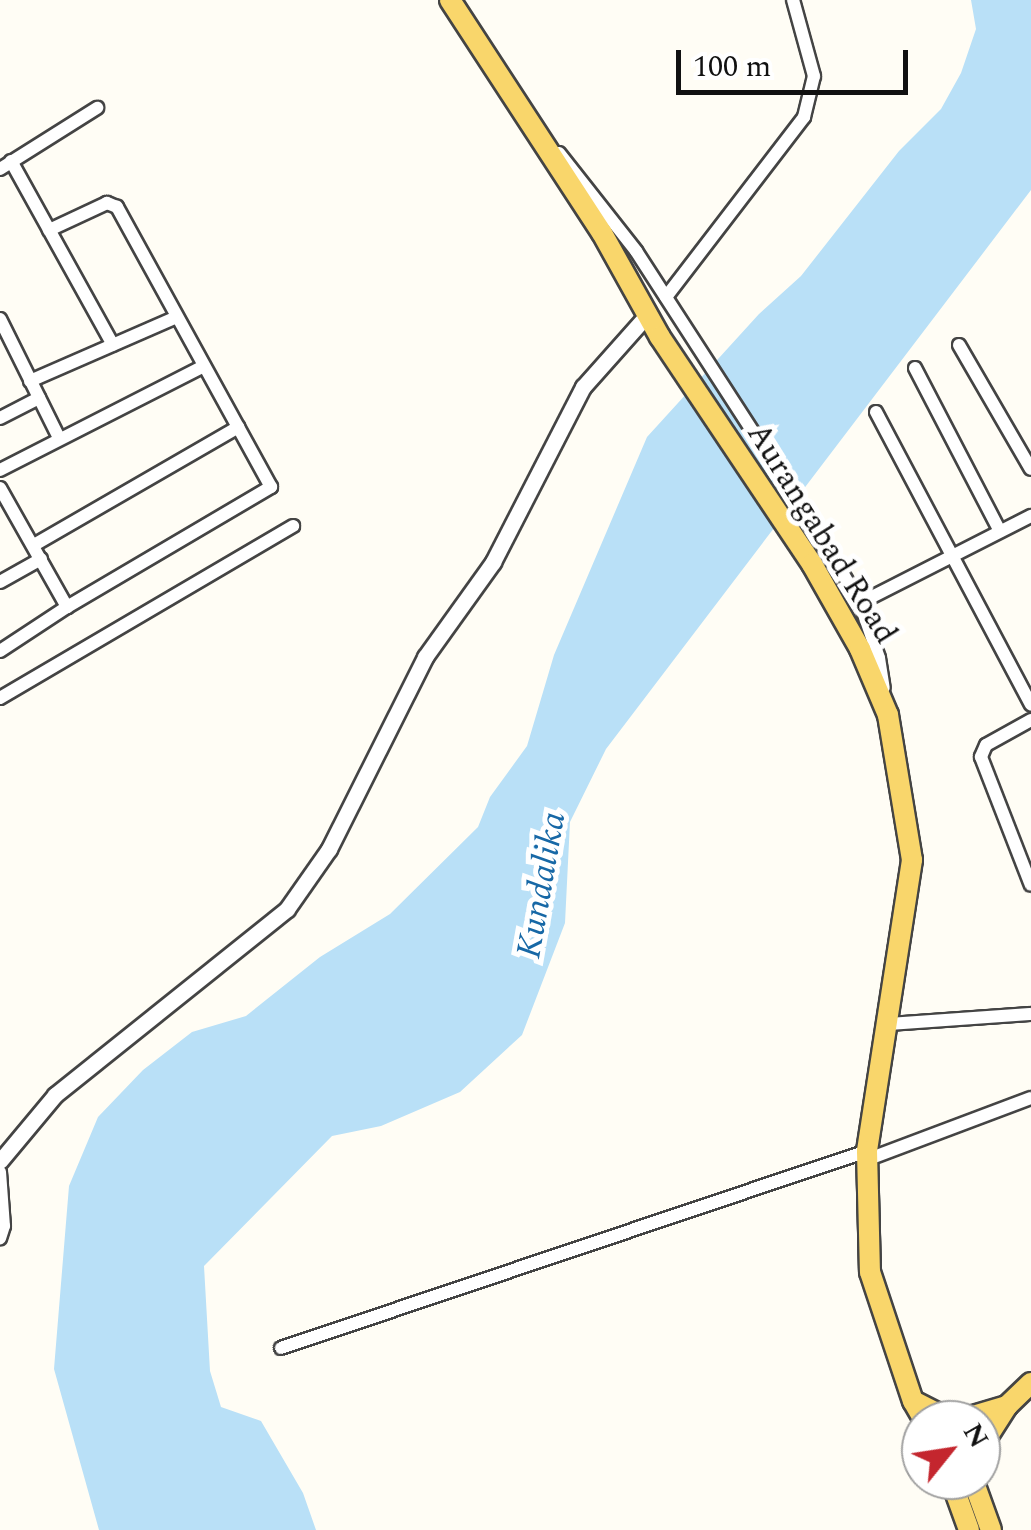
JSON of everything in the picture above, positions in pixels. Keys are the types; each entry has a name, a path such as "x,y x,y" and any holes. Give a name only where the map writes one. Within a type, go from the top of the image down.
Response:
{"main road":[{"name":"Aurangabad Road","path":"450,0 660,337 812,564 860,649 888,715 897,750 912,860 867,1155 870,1272 913,1400"},
{"path":"1001,1410 1031,1383"},
{"path":"959,1500 970,1530"},
{"path":"980,1500 991,1530"}],"street":[{"path":"666,296 804,118 814,76 793,0"},
{"path":"519,106 604,206 799,502 860,603 879,658 888,715"},
{"path":"97,108 6,165 49,230 112,345"},
{"path":"0,652 67,607 269,490 269,480 174,318 113,203 49,230"},
{"path":"0,1161 56,1094 287,909 329,849 425,657 493,562 583,387 648,313"},
{"path":"0,318 59,438"},
{"path":"30,380 174,318"},
{"path":"959,345 1031,470"},
{"path":"0,470 202,367"},
{"path":"915,368 1000,531"},
{"path":"0,418 39,398"},
{"path":"876,412 1031,705"},
{"path":"34,545 238,427"},
{"path":"0,488 67,607"},
{"path":"860,603 1031,516"},
{"path":"0,698 293,526"},
{"path":"0,582 42,559"},
{"path":"1031,720 986,745 981,757 1031,886"},
{"path":"888,1024 1031,1014"},
{"path":"281,1348 1031,1098"},
{"path":"0,1172 4,1226 0,1238"}],"water":[{"name":"Kundalika","path":"971,0 1031,0 1031,190 606,749 570,822 565,923 522,1035 460,1092 381,1126 332,1136 204,1266 210,1371 221,1407 261,1421 303,1493 316,1530 99,1530 54,1369 69,1186 98,1117 143,1070 192,1032 246,1016 320,957 390,914 478,827 490,797 527,746 554,655 647,437 759,314 801,276 899,151 941,109 961,73 976,29"}]}
